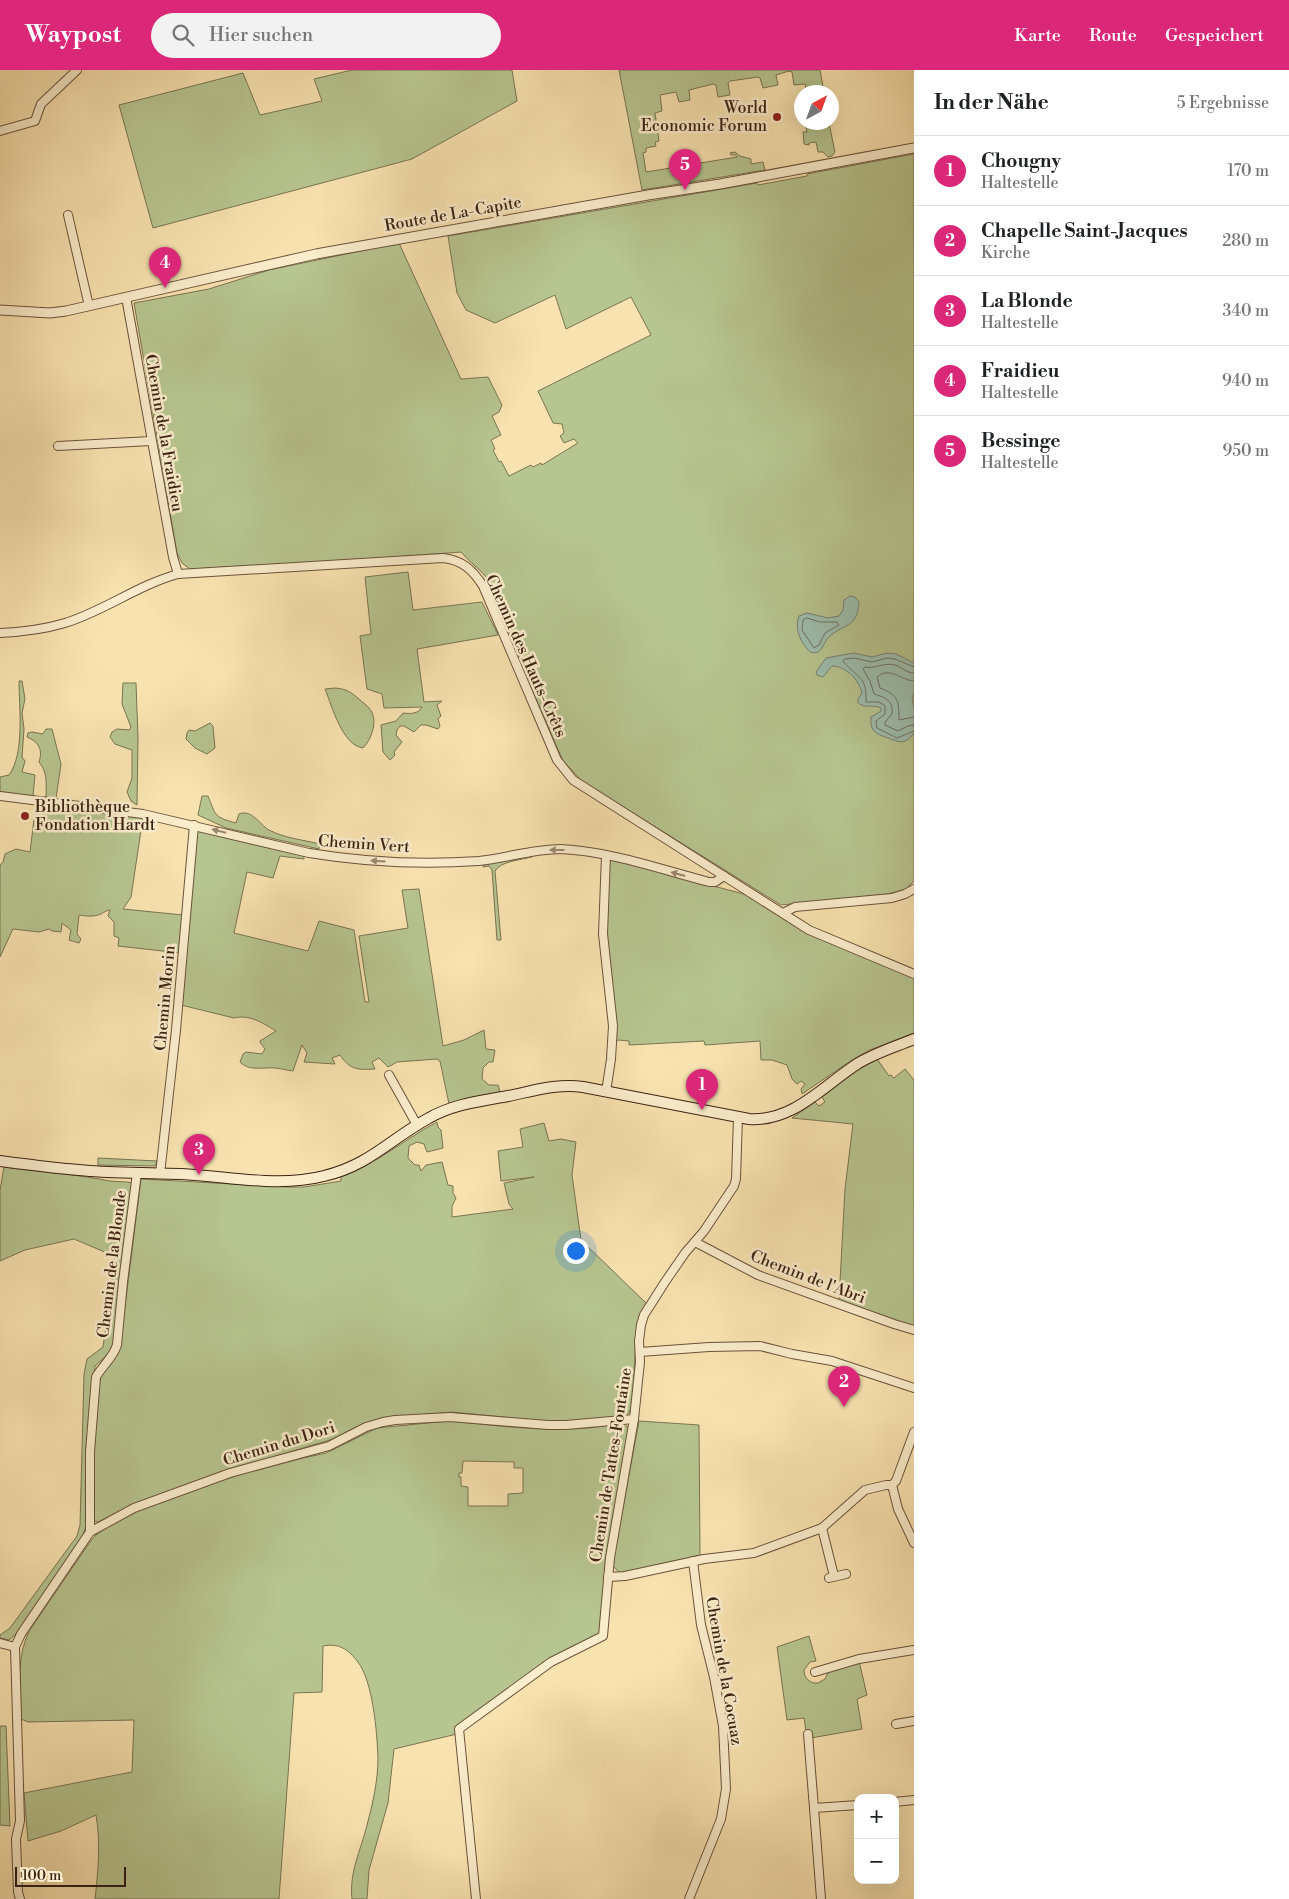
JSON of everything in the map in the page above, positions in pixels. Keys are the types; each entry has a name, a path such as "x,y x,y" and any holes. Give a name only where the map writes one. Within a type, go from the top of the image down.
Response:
{"main road":[{"path":"0,1161 88,1171 286,1181 315,1178 360,1164 417,1125 455,1107 548,1088 571,1086 763,1119 786,1113 869,1057 914,1039"}],"street":[{"path":"0,131 35,121 41,104 77,70"},
{"name":"Route de La-Capite","path":"0,310 50,313 89,306 316,254 720,184 914,148"},
{"path":"68,215 89,306"},
{"name":"Chemin de la Fraidieu","path":"126,297 173,557 178,574"},
{"path":"58,446 152,441"},
{"name":"Chemin des Hauts-Crêts","path":"0,633 36,629 65,623 137,590 178,574 443,558 459,562 474,573 483,586 557,760 567,774 584,788 809,930 914,974"},
{"name":"Chemin Vert","path":"0,796 143,814 309,853 374,861 459,862 556,850 606,855 709,882 716,882 724,876"},
{"name":"Chemin Morin","path":"160,1174 176,1030 194,825"},
{"path":"606,855 603,934 613,1026 611,1060 606,1092"},
{"path":"783,913 795,907 892,898 914,889"},
{"path":"390,1075 417,1125"},
{"name":"Chemin de Tattes-Fontaine","path":"476,1899 459,1729 551,1662 604,1636 610,1558 634,1420 640,1332 644,1315 685,1253 704,1231 728,1195 736,1179 738,1116"},
{"name":"Chemin de la Blonde","path":"90,1532 90,1452 96,1377 113,1355 117,1345 137,1173"},
{"name":"Chemin de l'Abri","path":"695,1242 758,1275 914,1330"},
{"path":"640,1352 709,1347 760,1346 832,1361 914,1388"},
{"name":"Chemin du Dori","path":"90,1532 134,1508 230,1473 329,1446 366,1427 383,1422 450,1417 548,1426 634,1420"},
{"path":"608,1577 625,1576 693,1561 754,1553 822,1528 865,1490 892,1485 896,1481 914,1432"},
{"path":"892,1485 898,1509 914,1543"},
{"path":"822,1528 831,1577 846,1574"},
{"path":"20,1899 18,1892 16,1839 20,1821 15,1647 21,1634 90,1532"},
{"name":"Chemin de la Cocuaz","path":"689,1899 720,1819 726,1790 723,1726 714,1677 701,1625 693,1561"},
{"path":"0,1643 15,1647"},
{"path":"815,1672 859,1659 914,1650"},
{"path":"896,1724 914,1721"},
{"path":"808,1734 821,1899"},
{"path":"899,1802 914,1800"},
{"path":"814,1808 854,1805"}],"green space":[{"path":"352,70 512,70 517,101 412,159 153,228 119,105 243,73 260,115 322,101 314,79"},
{"path":"619,70 820,70 823,85 794,85 792,72 789,71 776,75 778,85 763,88 758,77 730,81 728,83 730,95 718,97 716,85 713,84 689,90 690,100 679,102 676,92 660,95 662,111 655,113 659,141 655,142 656,146 646,148 646,152 643,153 646,172 737,157 730,153 735,152 740,156 751,159 751,164 763,162 765,170 642,190"},
{"path":"807,130 830,130 835,152 832,156 828,157 823,152 818,152 816,142 809,143 809,145 804,144 803,132 807,132"},
{"path":"914,154 914,881 906,889 888,894 781,905 583,782 563,761 487,578 461,552 190,569 182,563 177,553 134,303 209,289 269,270 399,243 461,379 488,377 502,405 499,412 492,416 501,435 491,440 495,449 493,450 499,462 501,461 509,476 531,465 533,467 541,463 542,465 578,443 574,439 564,443 560,436 564,433 562,424 553,423 538,391 651,335 631,297 566,329 555,295 495,323 466,310 457,293 448,236 757,183 758,185"},
{"path":"408,572 413,610 482,602 498,635 417,649 424,702 442,701 437,705 441,716 438,719 440,726 438,729 421,725 414,732 404,726 400,726 396,735 402,742 390,760 383,752 381,725 396,721 403,713 416,712 422,707 384,708 382,694 367,689 360,636 371,634 365,577"},
{"path":"19,681 22,681 25,699 22,713 24,729 22,757 25,761 22,772 35,775 33,796 0,792 0,777 9,775 17,755 20,730"},
{"path":"123,683 136,683 138,738 137,805 131,801 127,792 132,778 132,750 115,744 110,737 112,732 117,729 129,730 131,727 122,704"},
{"path":"335,688 351,693 367,706 372,713 374,718 373,729 369,740 363,748 349,740 339,724 325,689"},
{"path":"210,723 213,726 215,748 207,754 195,748 186,739 189,730 195,731"},
{"path":"46,729 52,729 61,764 56,798 46,797 45,774 39,762 40,750 34,741 27,737 28,733 32,732 43,734"},
{"path":"202,796 208,796 215,812 223,819 236,823 239,814 252,815 269,830 288,837 320,844 319,849 226,828 198,815"},
{"path":"36,803 143,817 131,897 123,909 183,915 180,953 118,946 119,938 114,936 114,922 108,916 110,910 95,916 79,915 77,934 81,939 79,943 69,940 71,930 62,923 61,932 49,929 39,932 13,929 0,957 0,865 5,854 16,849 30,852"},
{"path":"197,831 304,856 304,859 280,856 273,878 247,872 234,933 308,951 319,921 354,930 365,1002 369,1002 359,936 408,928 402,890 419,889 443,1046 464,1040 484,1030 486,1049 495,1050 493,1062 489,1062 483,1068 482,1079 489,1085 498,1085 500,1092 449,1104 440,1061 437,1059 397,1062 388,1067 379,1058 372,1062 375,1069 359,1069 347,1064 340,1055 332,1058 335,1064 304,1062 307,1053 302,1045 293,1071 274,1068 253,1068 240,1062 243,1054 246,1052 262,1054 265,1049 260,1041 276,1031 250,1018 234,1018 181,1005"},
{"path":"532,855 532,857 506,863 495,871 501,940 497,940 492,870 489,866 483,867 483,865"},
{"path":"610,859 744,894 806,933 914,978 914,1033 870,1050 802,1094 801,1089 805,1084 801,1081 797,1084 792,1079 787,1065 772,1060 761,1060 760,1041 705,1045 704,1041 629,1045 629,1041 618,1040 615,1042 604,919 608,862"},
{"path":"877,1059 889,1076 891,1075 894,1078 905,1069 914,1080 914,1327 839,1300 845,1189 853,1124 792,1118 815,1102 819,1106 825,1102 822,1097 855,1072"},
{"path":"437,1122 441,1130 443,1148 427,1152 424,1144 417,1142 409,1146 408,1158 415,1165 419,1165 421,1171 426,1165 442,1162 448,1185 453,1186 453,1193 456,1198 452,1206 452,1217 513,1209 509,1204 504,1183 534,1177 501,1181 498,1151 523,1147 520,1129 544,1123 549,1141 561,1139 576,1142 572,1175 581,1240 647,1304 640,1315 637,1325 632,1405 629,1413 623,1417 555,1422 452,1412 381,1418 354,1428 333,1439 213,1475 124,1509 98,1522 94,1521 93,1436 99,1379 120,1346 141,1179 288,1187 304,1187 341,1181 341,1177 367,1165"},
{"path":"98,1158 157,1161 155,1166 98,1165"},
{"path":"4,1167 133,1183 113,1347 95,1366 86,1445 86,1527 80,1542 16,1634 9,1640 0,1638 0,1635 10,1628 77,1536 80,1525 84,1374 87,1359 103,1347 115,1260 114,1256 74,1239 25,1250 0,1261 0,1190"},
{"path":"448,1421 535,1429 570,1429 614,1425 629,1427 605,1568 601,1635 571,1647 547,1661 455,1727 457,1734 394,1749 388,1803 369,1870 367,1899 352,1899 352,1880 375,1792 377,1775 378,1758 371,1694 358,1662 343,1648 329,1645 323,1646 322,1692 294,1693 279,1899 95,1899 99,1847 96,1815 61,1831 28,1841 24,1793 132,1772 134,1720 28,1722 21,1719 20,1663 29,1631 90,1542 116,1520 198,1488 263,1467 326,1453 377,1428","holes":["463,1461 514,1462 514,1468 523,1468 523,1493 508,1494 508,1506 468,1506 468,1487 461,1486 461,1477 459,1477 459,1473 462,1473"]},
{"path":"639,1421 699,1425 700,1555 620,1573 613,1566 613,1561"},
{"path":"809,1636 816,1661 810,1662 804,1670 805,1676 810,1681 818,1683 825,1679 829,1671 859,1661 867,1695 857,1699 862,1729 811,1738 810,1731 806,1731 804,1718 787,1720 777,1647"},
{"path":"0,1726 6,1726 10,1826 0,1825"}],"water":[{"path":"850,596 855,597 859,602 856,617 849,624 830,636 820,651 810,652 799,636 797,626 799,616 807,613 828,618 839,616 843,610 844,600"},
{"path":"854,653 872,657 887,653 896,654 914,663 914,692 912,698 914,733 907,740 897,741 875,732 871,725 871,717 881,711 881,708 864,706 858,703 862,693 858,683 847,671 832,666 823,677 817,675 816,672 826,658"}],"place":[{"name":"World Economic Forum","path":"777,117"},
{"name":"Bessinge","path":"685,190"},
{"name":"Fraidieu","path":"165,288"},
{"name":"Bibliothèque Fondation Hardt","path":"25,816"},
{"name":"Chougny","path":"702,1110"},
{"name":"La Blonde","path":"199,1175"},
{"name":"Chapelle Saint-Jacques","path":"844,1407"}]}
